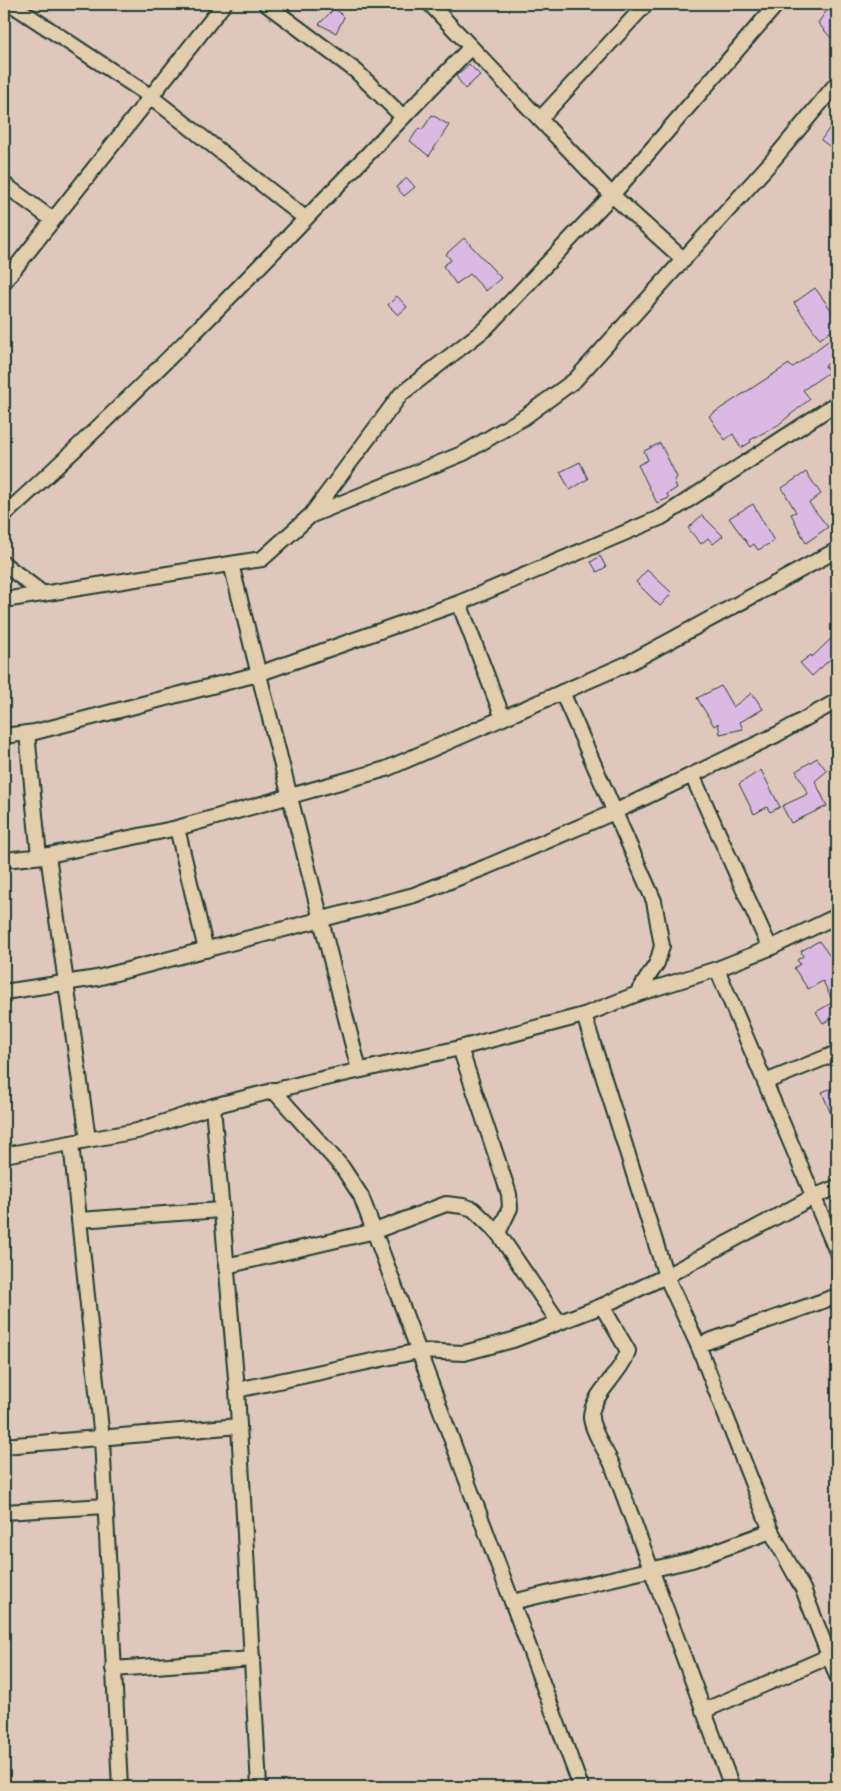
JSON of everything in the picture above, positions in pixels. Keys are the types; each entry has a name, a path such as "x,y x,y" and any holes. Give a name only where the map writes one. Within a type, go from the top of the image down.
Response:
{"street":[{"path":"11,4 150,96 305,218"},
{"path":"4,282 224,4"},
{"path":"266,4 356,71 403,117"},
{"path":"430,4 612,195 684,260"},
{"path":"540,120 646,4"},
{"path":"4,600 262,558 311,516 401,394 485,329 612,195 777,4"},
{"path":"4,515 72,452 230,296 470,48"},
{"path":"311,516 464,453 524,418 575,380 773,160 837,83"},
{"path":"4,184 53,220"},
{"path":"4,736 27,733 258,674 459,603 662,517 837,403"},
{"path":"4,860 43,856 177,828 386,769 629,663 837,550"},
{"path":"4,564 42,593"},
{"path":"231,564 359,1070"},
{"path":"459,603 503,718"},
{"path":"562,692 654,901 662,946 657,963 637,994"},
{"path":"4,992 97,978 414,895 486,867 614,812 776,735 837,701"},
{"path":"27,733 43,856 66,982 88,1139"},
{"path":"692,775 770,948"},
{"path":"177,828 206,950"},
{"path":"4,1155 138,1130 212,1106 273,1090 460,1048 584,1015 637,994 717,969 770,948 837,916"},
{"path":"717,969 837,1252"},
{"path":"584,1015 666,1276 698,1345 771,1531 803,1589 834,1654 837,1676"},
{"path":"460,1048 509,1194 510,1208 498,1233"},
{"path":"765,1082 837,1053"},
{"path":"273,1090 342,1166 361,1196 581,1787"},
{"path":"212,1106 237,1390 259,1787"},
{"path":"71,1143 102,1439 120,1787"},
{"path":"237,1390 419,1351 464,1353 512,1340 558,1321 602,1306 666,1276 813,1196 837,1187"},
{"path":"226,1266 375,1231 446,1204 474,1209 498,1233 558,1321"},
{"path":"79,1220 221,1210"},
{"path":"698,1345 837,1296"},
{"path":"602,1306 628,1351 624,1362 593,1404 591,1419 612,1464 732,1787"},
{"path":"4,1446 239,1426"},
{"path":"4,1512 106,1506"},
{"path":"512,1602 692,1560 771,1531"},
{"path":"703,1711 834,1654"},
{"path":"113,1669 253,1659"}],"building":[{"path":"831,4 837,4 837,33 831,38 818,23"},
{"path":"335,8 344,17 336,33 319,24"},
{"path":"469,64 480,75 465,89 456,76"},
{"path":"432,115 449,125 429,156 410,141 419,128 422,130"},
{"path":"831,126 837,131 837,152 821,140"},
{"path":"407,178 415,187 404,196 396,187"},
{"path":"464,238 501,278 486,291 470,274 456,284 443,266 451,260 446,254"},
{"path":"815,288 837,318 837,327 820,339 794,303"},
{"path":"397,296 407,307 398,315 388,305"},
{"path":"832,338 837,345 837,357 825,366 829,372 803,390 810,399 778,425 750,440 751,442 741,448 733,434 725,440 709,416 789,364 792,368"},
{"path":"660,443 677,477 674,481 677,488 667,494 669,498 657,503 638,465 648,460 644,451"},
{"path":"580,462 588,479 570,490 560,472"},
{"path":"806,472 821,494 809,503 828,527 806,543 791,514 796,512 782,488"},
{"path":"753,504 774,541 758,550 754,544 750,547 729,518"},
{"path":"702,515 723,536 713,544 708,538 701,544 688,528"},
{"path":"600,556 606,567 597,572 591,562"},
{"path":"647,570 672,593 660,606 636,582"},
{"path":"837,633 837,653 812,676 800,663 811,655 812,657"},
{"path":"721,686 733,707 752,693 763,709 740,722 743,729 720,734 718,723 714,726 697,698"},
{"path":"817,758 827,771 815,781 827,806 791,823 782,806 808,794 796,771"},
{"path":"761,770 780,807 770,812 767,807 754,814 739,784"},
{"path":"819,941 837,966 837,1016 823,1023 816,1012 833,1002 823,981 808,989 794,968 800,964 797,960 803,956 801,951"},
{"path":"837,1086 837,1129 822,1092"}]}
